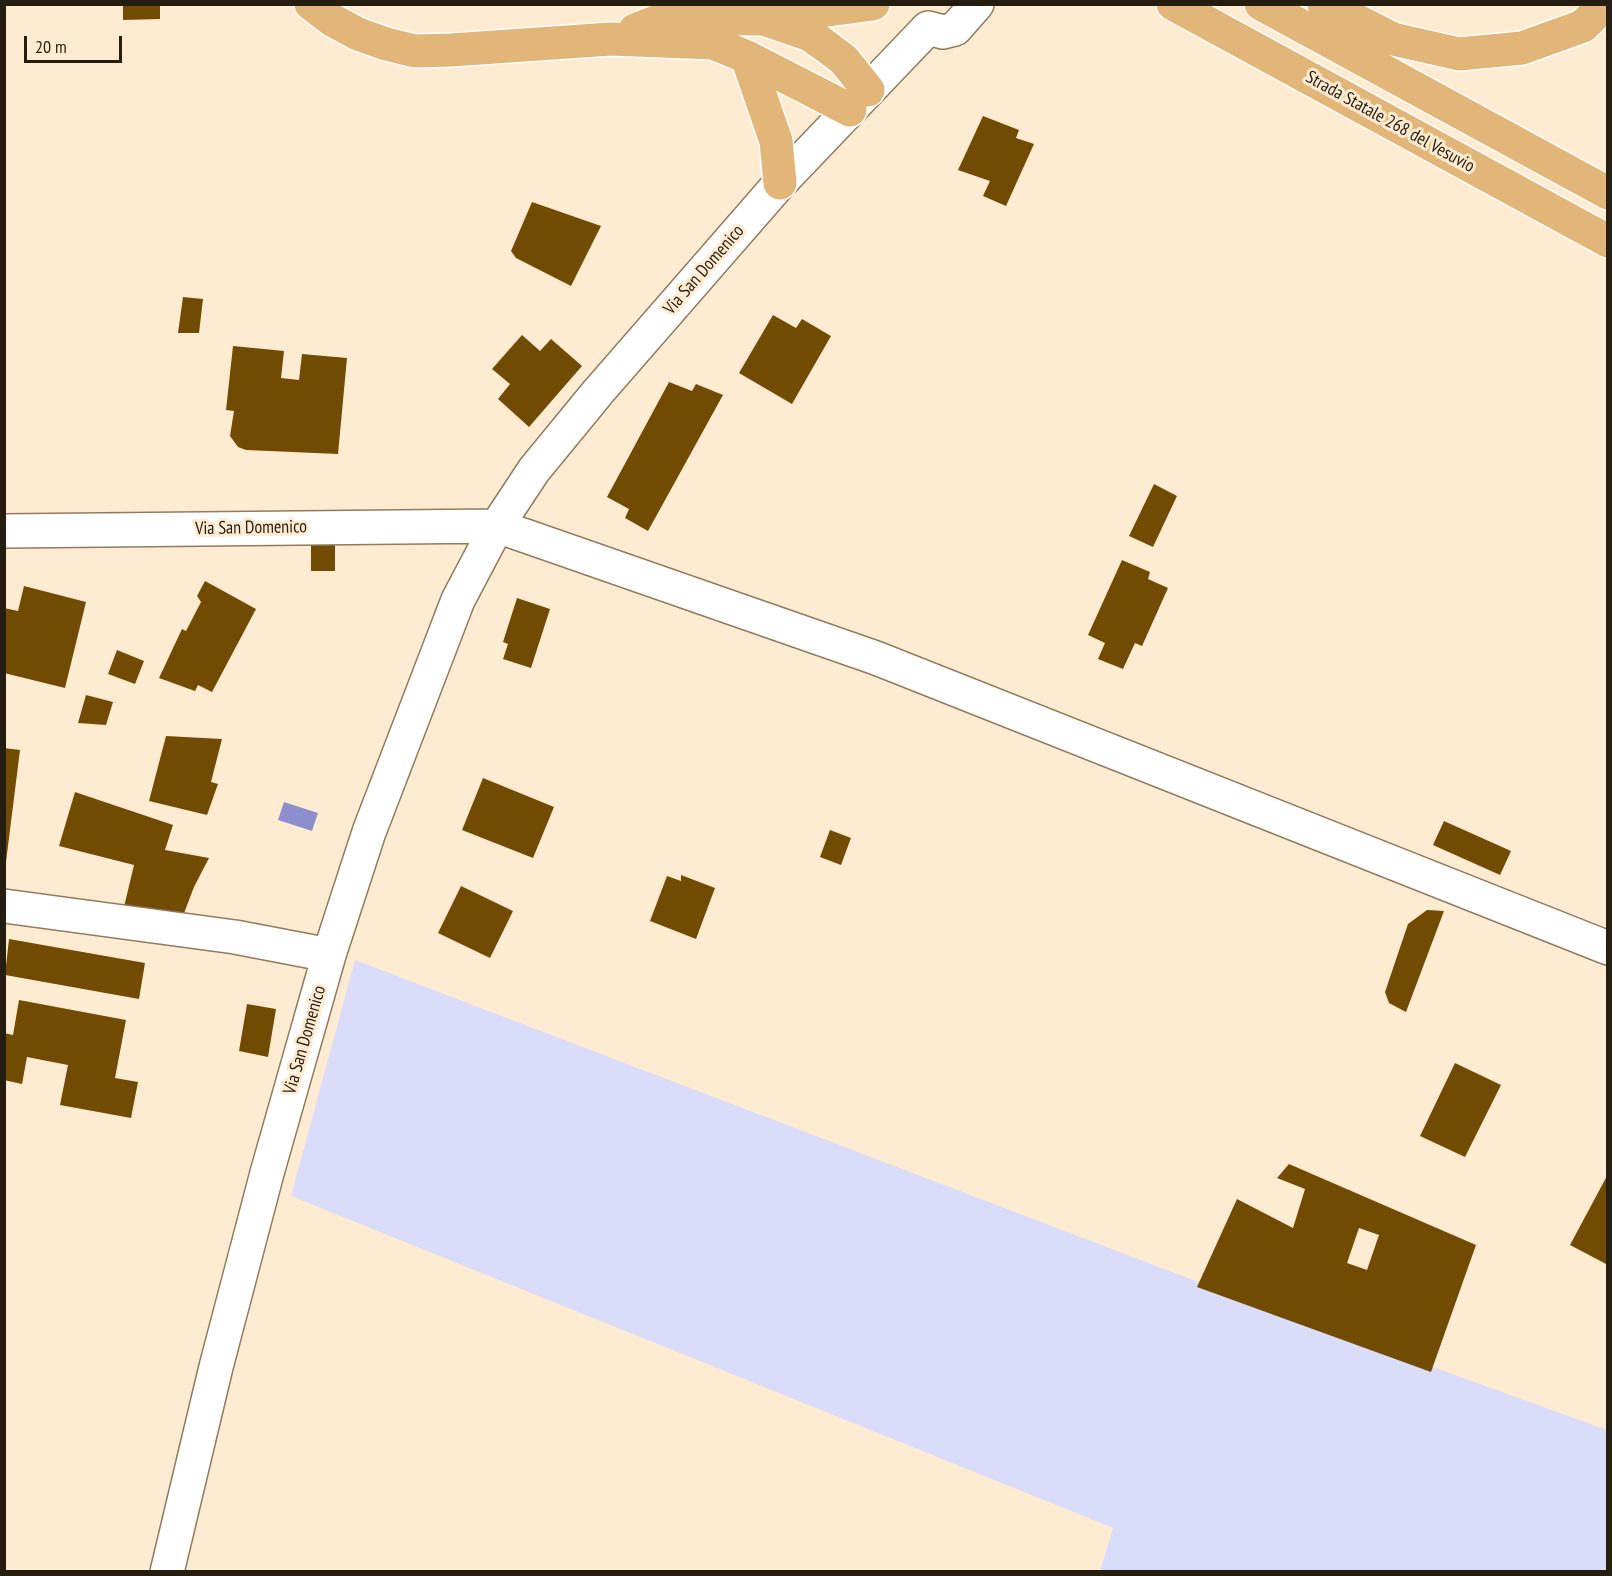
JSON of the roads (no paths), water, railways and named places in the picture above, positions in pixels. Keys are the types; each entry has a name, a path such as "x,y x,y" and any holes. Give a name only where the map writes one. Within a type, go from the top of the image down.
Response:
{"highway":[{"path":"311,4 332,20 358,34 415,51 611,39 713,43 859,100"},
{"path":"611,39 660,20 761,19 873,4"},
{"name":"Strada Statale 268 del Vesuvio","path":"1173,4 1608,241"},
{"path":"1261,4 1608,193"},
{"path":"1324,4 1394,39 1459,54 1522,48 1583,26 1605,4"},
{"path":"761,19 810,35 844,60 859,100"},
{"path":"747,57 776,141 780,183"}],"street":[{"name":"Via San Domenico","path":"167,1572 216,1366 267,1173 329,955 369,832 458,600 497,526 534,470 591,400 780,183 936,21 977,4"},
{"name":"Via San Domenico","path":"4,531 497,526"},
{"path":"497,526 876,658 1608,948"},
{"path":"4,906 235,937 329,955"}],"water":[{"path":"284,802 318,813 312,831 278,820"}]}
